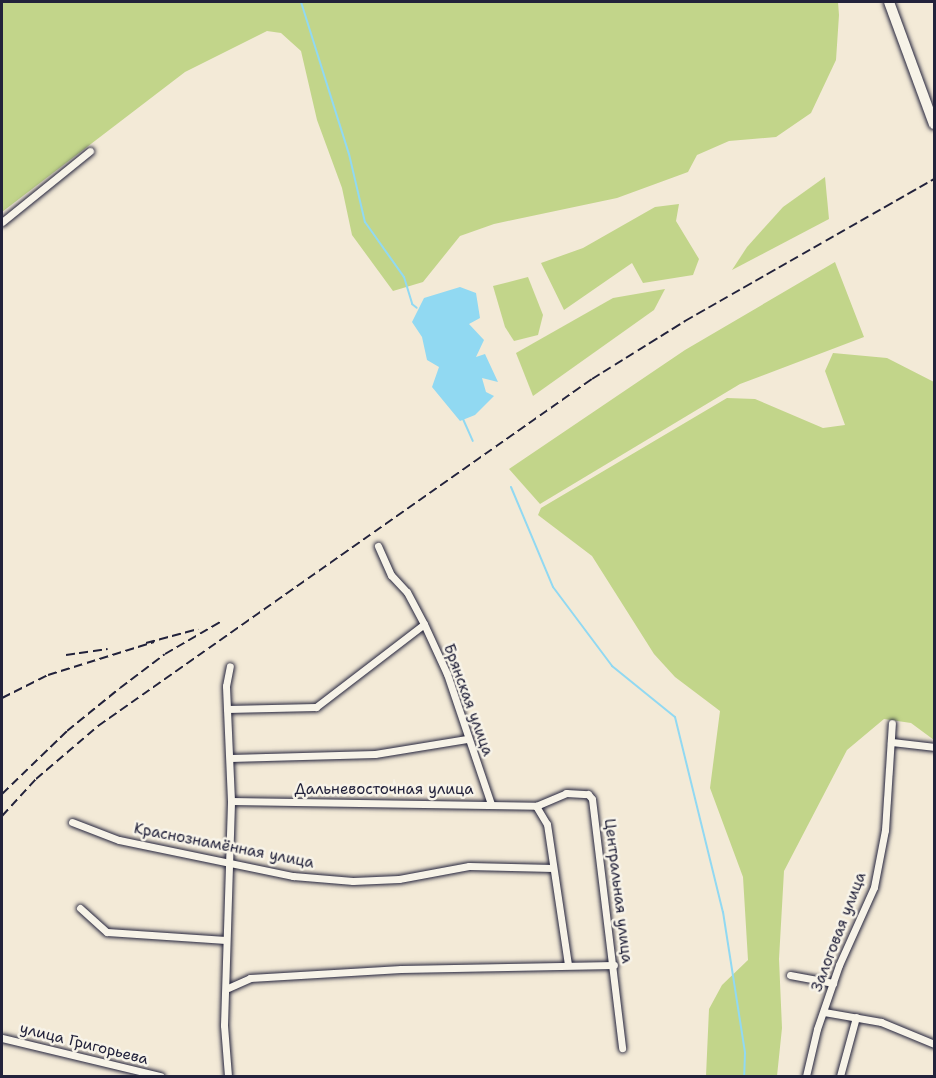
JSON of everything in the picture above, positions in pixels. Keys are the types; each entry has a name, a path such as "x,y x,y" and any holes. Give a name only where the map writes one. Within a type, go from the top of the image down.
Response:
{"main road":[{"path":"889,2 934,124"}],"street":[{"path":"2,222 90,151"},
{"name":"Брянская улица","path":"378,546 391,574 407,592 447,674 467,739 491,804"},
{"path":"227,709 316,707 424,624"},
{"path":"228,1077 224,1025 228,988 226,940 231,801 227,709 230,666"},
{"name":"Залоговая улица","path":"806,1077 833,983 874,887 885,830 892,723"},
{"path":"230,758 375,754 467,739"},
{"path":"891,742 934,747"},
{"name":"Центральная улица","path":"536,806 566,793 588,794 592,799 614,965 622,1048"},
{"name":"Дальневосточная улица","path":"231,801 536,806"},
{"path":"536,806 547,824 568,964"},
{"name":"Краснознамённая улица","path":"72,822 119,840 293,876 353,881 399,879 469,866 553,868"},
{"path":"80,908 106,932 226,940"},
{"path":"228,988 250,978 568,964 614,965"},
{"path":"790,975 833,983"},
{"path":"824,1012 856,1017 914,1033 934,1044"},
{"path":"840,1077 856,1017"},
{"name":"улица Григорьева","path":"2,1038 160,1077"}],"green space":[{"path":"2,2 838,2 839,15 836,60 811,113 776,137 729,141 697,155 688,172 617,198 494,224 460,236 423,282 393,291 352,235 342,188 317,120 301,51 281,33 267,31 185,72 2,212"},
{"path":"825,177 829,219 732,270 747,247 783,207"},
{"path":"679,204 676,221 699,259 693,275 643,283 632,263 564,310 541,263 583,248 655,207"},
{"path":"835,262 864,337 740,384 540,504 509,469 685,350"},
{"path":"528,277 543,315 538,335 514,341 505,327 493,286"},
{"path":"665,289 654,310 533,396 516,353 613,298"},
{"path":"833,353 887,358 934,382 934,740 911,723 884,719 847,750 784,871 779,959 782,1028 777,1076 706,1076 709,1009 722,985 748,960 743,877 710,788 720,711 675,677 654,654 592,556 538,515 541,508 727,398 755,399 823,428 845,425 825,371"}],"water":[{"path":"460,287 476,293 480,318 469,324 484,340 476,357 485,354 498,382 482,378 486,392 494,396 475,415 460,421 432,387 439,367 427,360 422,337 412,322 424,298"}],"waterway":[{"path":"301,2 349,154 365,222 404,277 412,304 417,308"},
{"path":"463,419 473,441"},
{"path":"511,487 553,587 612,666 675,717 723,912 745,1053 744,1076"}],"railway":[{"path":"2,816 36,779 98,726 592,379 685,321 934,179"},
{"path":"2,794 67,731 120,688 165,654 222,621"},
{"path":"146,643 198,629"},
{"path":"2,698 48,675 154,642"},
{"path":"66,655 108,649"}]}
